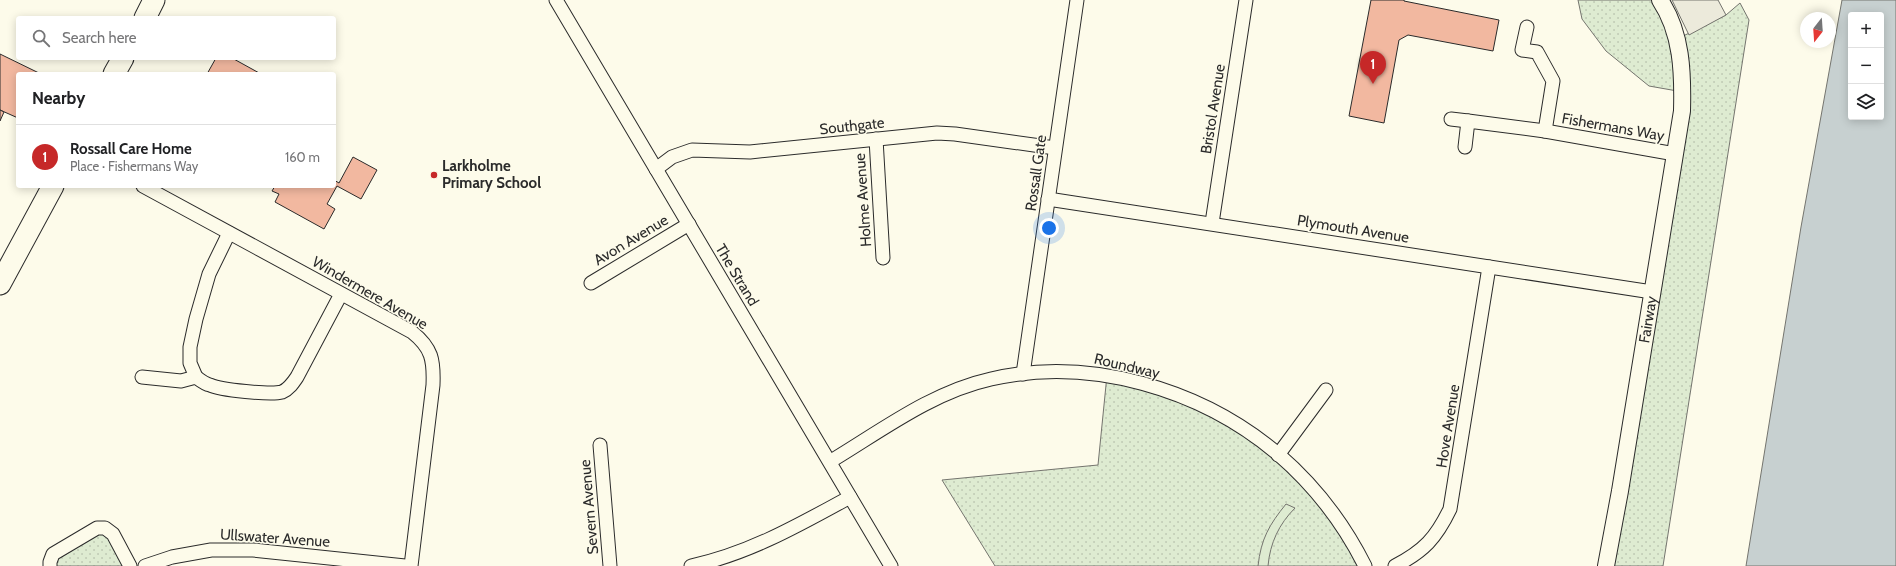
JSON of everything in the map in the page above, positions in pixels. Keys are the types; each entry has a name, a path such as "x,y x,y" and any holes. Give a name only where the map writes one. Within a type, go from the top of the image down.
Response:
{"main road":[{"path":"146,16 154,0"},
{"path":"115,72 122,60"},
{"path":"0,284 52,188"}],"street":[{"name":"The Strand","path":"556,0 831,462 891,566"},
{"name":"Rossall Gate","path":"1023,374 1078,0"},
{"name":"Bristol Avenue","path":"1212,223 1246,0"},
{"name":"Fairway","path":"1606,566 1682,111 1682,71 1677,39 1672,24 1660,0"},
{"name":"Fishermans Way","path":"1527,27 1522,50 1537,52 1553,81 1545,131"},
{"name":"Fishermans Way","path":"1451,118 1545,131 1675,154"},
{"path":"1465,147 1468,121"},
{"name":"Southgate","path":"656,169 672,157 692,150 750,152 937,133 955,134 1056,148"},
{"name":"Holme Avenue","path":"876,140 883,258"},
{"name":"Windermere Avenue","path":"147,188 412,332 424,342 431,355 434,369 411,566"},
{"name":"Plymouth Avenue","path":"1048,199 1212,223 1652,292"},
{"name":"Avon Avenue","path":"591,283 689,224"},
{"path":"229,233 209,274 196,319 190,348 190,362 196,377 209,385 273,394 283,392 291,386 297,377 341,294"},
{"name":"Hove Avenue","path":"1395,566 1412,558 1428,545 1440,531 1450,509 1489,267"},
{"name":"Roundway","path":"831,462 923,406 942,397 990,379 1052,371 1107,375 1140,383 1198,405 1227,419 1278,455 1310,486 1335,516 1355,547 1365,566"},
{"path":"142,377 181,381 196,377"},
{"path":"1278,455 1326,390"},
{"name":"Severn Avenue","path":"600,445 610,566"},
{"path":"696,565 765,542 850,497"},
{"path":"50,566 53,554 97,528 105,528 113,534 130,566"},
{"name":"Ullswater Avenue","path":"145,566 172,557 211,550 252,550 405,566"}],"green space":[{"path":"1578,0 1660,0 1677,39 1726,15 1740,3 1749,20 1663,566 1606,566 1683,92 1649,86 1606,51 1582,19"},
{"path":"1107,375 1227,419 1310,486 1365,566 995,566 942,480 1098,465"},
{"path":"1286,504 1295,508 1289,514 1276,534 1271,549 1268,566 1258,566 1261,548 1270,526"},
{"path":"105,528 130,566 50,566 53,554"}],"shaded area":[{"path":"1672,0 1718,0 1726,15 1689,35"},
{"path":"1842,0 1896,0 1896,566 1746,566 1801,227 1833,48 1836,48 1836,33"}],"building":[{"path":"1371,0 1404,0 1499,20 1493,51 1408,35 1399,40 1384,123 1349,116"},
{"path":"0,54 37,72 16,72 16,117 0,110"},
{"path":"215,60 236,60 257,72 208,72"},
{"path":"0,110 4,112 0,121"},
{"path":"353,157 377,170 361,199 337,186 336,188 336,181 339,183"},
{"path":"274,188 336,188 327,204 335,209 324,229 275,202 279,194 272,191"}],"place":[{"name":"Rossall Care Home","path":"1373,84"},
{"name":"Larkholme Primary School","path":"434,175"}]}
